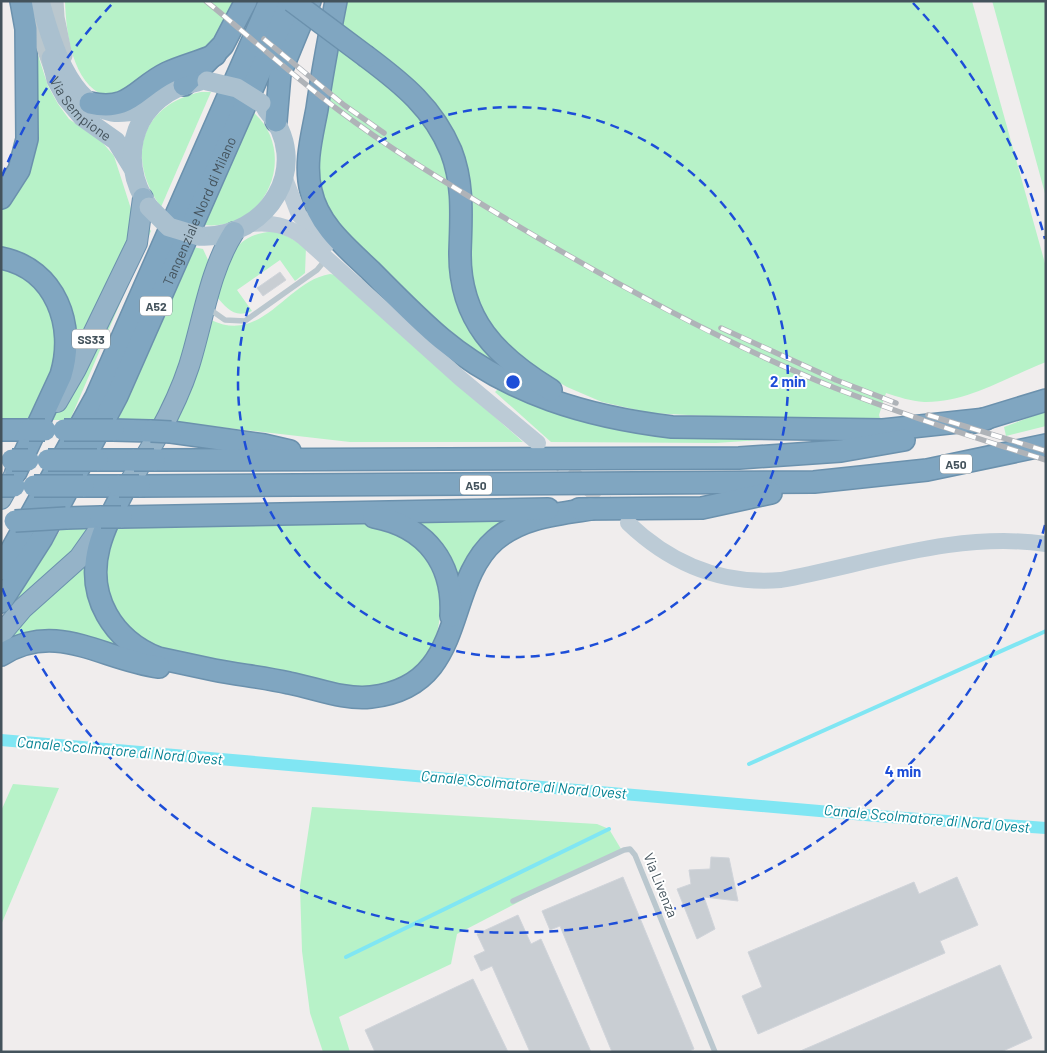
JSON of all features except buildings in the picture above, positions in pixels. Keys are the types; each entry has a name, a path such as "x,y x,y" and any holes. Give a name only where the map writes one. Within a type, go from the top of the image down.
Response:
{"highway":[{"path":"14,1 27,75"},
{"path":"1,198 14,179 23,159 27,139 26,29 21,1"},
{"path":"184,85 215,55 231,33 246,1"},
{"name":"Tangenziale Nord di Milano","path":"1,569 96,397 270,1"},
{"path":"292,1 416,96 432,116 451,153 461,199 462,282 466,297 480,327 493,346 510,362 570,402 594,415"},
{"name":"Tangenziale Nord di Milano","path":"1,602 42,538 117,396 292,1"},
{"path":"276,122 280,74 310,1"},
{"path":"336,1 308,162 310,190 318,212 334,234 411,311 443,340 492,373 552,402 594,415 672,426 883,430 986,419"},
{"path":"90,103 109,105 127,101 166,74 215,55"},
{"path":"1,186 18,153 27,107"},
{"name":"SS33","path":"17,475 76,369 137,244 146,202"},
{"name":"SS33","path":"1,634 23,608 79,558 127,488 179,393 218,261 242,228"},
{"path":"1,258 26,268 43,281 61,308 67,329 65,361 61,375 17,475"},
{"name":"A50","path":"17,475 97,460 680,459 796,455 887,444 986,419 1046,400"},
{"path":"1,430 161,431 264,445 321,459"},
{"name":"A50","path":"17,475 83,486 127,488 814,482 927,470 1046,445"},
{"path":"9,519 439,510 702,508 814,482"},
{"path":"127,488 106,526 96,561 98,594 109,620 122,637 150,655 215,670 291,683 346,697 371,697 398,690 414,681 430,668 448,639 476,564 495,540 515,527 535,519 591,509"},
{"path":"305,513 384,519 409,529 421,538 442,563 450,587 452,600 448,639"},
{"path":"1,655 29,643 59,640 147,665 215,670"}],"main road":[{"name":"Via Sempione","path":"40,1 63,78 66,98 77,112 116,141 132,168"},
{"name":"Via Sempione","path":"63,78 75,87 90,103 104,110 119,113 150,108"},
{"name":"Via Sempione","path":"132,168 132,154 136,134 150,108 167,94 184,85 207,81 237,88 261,103 276,122"},
{"name":"SS33","path":"132,168 146,202 168,227 199,236 210,236 242,228 272,204 284,176 286,153 283,137 276,122"},
{"path":"284,176 294,204 305,224 443,349 519,426"},
{"path":"242,228 267,223 288,227 303,237 460,378 538,443"},
{"path":"358,272 411,311"},
{"path":"628,523 662,552 688,566 714,576 755,582 781,580 944,545 980,540 1010,540 1046,544"}],"street":[{"path":"28,1 63,78"},
{"path":"56,1 63,78"}],"lane":[{"path":"206,306 225,320 245,321 317,270 327,258"},
{"name":"Via Livenza","path":"513,901 624,850 630,849 635,855 715,1052"}],"green space":[{"path":"65,1 236,1 211,42 200,50 131,89 105,96 85,80 78,69 69,42"},
{"path":"341,1 972,1 1046,267 1046,362 971,394 956,398 924,402 909,400 886,393 879,415 882,425 650,413 602,402 567,387 524,362 497,334 481,309 471,280 472,213 467,178 441,113 426,93 396,65 373,48 440,144 453,188 453,265 507,369 487,360 439,324 334,223 316,180"},
{"path":"992,1 1046,1 1046,197 993,4"},
{"path":"36,55 38,55 48,86 69,119 102,142 114,156 132,212 128,241 75,346 72,324 1,252 1,206 37,121"},
{"path":"201,92 211,92 161,207 150,189 144,171 142,153 145,136 152,121 164,109 180,99"},
{"path":"252,111 266,128 274,147 275,167 270,186 260,203 245,216 226,224 204,225"},
{"path":"146,224 151,231 70,420 50,420"},
{"path":"278,231 306,247 305,273 295,281 280,260 237,290 252,311 240,314 231,311 216,296 225,270 235,250 242,242 251,237"},
{"path":"193,247 203,249 209,262 179,366 156,421 118,420"},
{"path":"1,267 24,277 38,289 56,320 58,353 36,420 1,420"},
{"path":"330,274 336,275 523,442 350,442 177,422 189,396 211,320 229,325 245,324 260,318 274,309 314,279"},
{"path":"500,387 558,413 592,424 637,430 807,437 716,443 551,442 495,392"},
{"path":"1046,411 1046,426 1006,436 1004,427"},
{"path":"400,518 512,518 491,533 476,548 465,567 455,591"},
{"path":"336,521 377,527 397,534 414,546 426,559 434,575 439,593 440,611 438,629 432,645 423,661 410,673 389,683 352,689 158,649 133,635 110,604 104,574 113,529"},
{"path":"61,529 94,529 80,550 11,608"},
{"path":"86,564 132,653 8,641 35,610"},
{"path":"13,784 59,788 1,925 1,811"},
{"path":"312,807 597,824 609,829 621,849 457,934 451,964 339,1017 350,1052 323,1052 310,1013 302,951 300,886"}],"waterway":[{"path":"749,764 1046,631"},
{"name":"Canale Scolmatore di Nord Ovest","path":"1,740 877,816 1046,828"},
{"path":"346,957 609,829"}],"tunnel":[{"path":"551,455 617,513"}],"railway":[{"path":"206,1 320,96 378,139 508,220 628,289 709,331 835,388 887,408 1046,460"},
{"path":"264,39 344,105 384,133"},
{"path":"721,328 836,380 896,403"},
{"path":"928,415 1046,451"}]}
